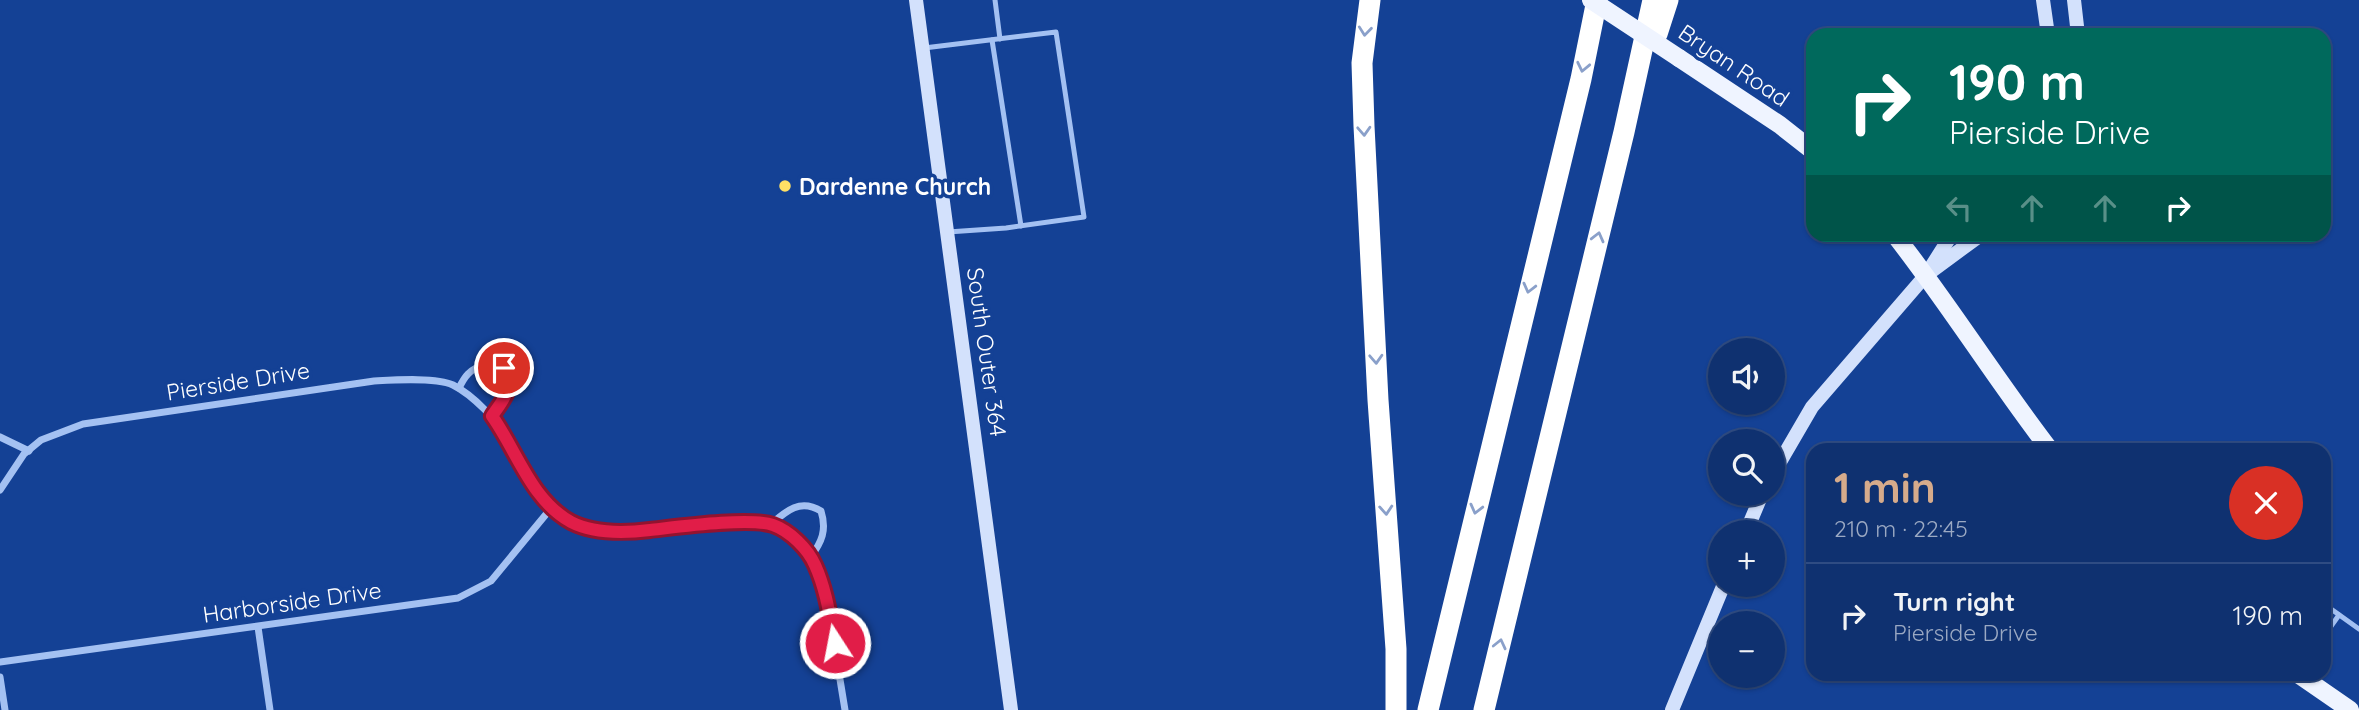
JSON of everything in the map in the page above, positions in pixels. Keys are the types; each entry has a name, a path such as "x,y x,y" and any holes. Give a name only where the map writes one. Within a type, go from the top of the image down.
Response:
{"highway":[{"path":"1370,0 1363,63 1364,126 1378,400 1396,649 1396,710"},
{"path":"1428,710 1581,79 1597,0"},
{"path":"1484,710 1624,132 1653,0"},
{"path":"1624,132 1668,0"}],"main road":[{"name":"Bryan Road","path":"1591,0 1780,125 1806,145"},
{"path":"1900,242 2045,443"},
{"path":"2308,681 2350,710"}],"street":[{"name":"South Outer 364","path":"916,0 1011,710"},
{"path":"2043,0 2047,28"},
{"path":"2074,0 2077,28"},
{"path":"1785,453 1812,407 1926,275 1947,242"},
{"path":"1926,275 1971,242"},
{"path":"459,388 467,374 484,364 497,364 504,368 509,375 508,392 492,416"},
{"name":"Pierside Drive","path":"0,489 29,451 41,440 83,424 374,380 411,380 446,383 459,388 492,416 508,439 528,479 552,507 572,522 598,530 628,533 721,524 770,525"},
{"path":"0,437 29,451"},
{"path":"810,558 823,536 825,524 821,510 811,504 797,506 785,512 770,525 797,541 810,558 815,563 827,600 845,710"},
{"name":"Harborside Drive","path":"0,662 458,598 491,581 552,507"},
{"path":"1672,710 1719,597"},
{"path":"258,627 270,710"},
{"path":"0,677 5,710"}],"lane":[{"path":"995,0 1000,39"},
{"path":"923,48 1056,32 1084,217 948,232"},
{"path":"992,40 1021,226"},
{"path":"2331,609 2359,629"},
{"path":"2331,626 2339,615"}],"place":[{"name":"Dardenne Church","path":"785,186"}],"route":[{"path":"504,368 509,375 508,392 492,416 508,439 528,479 552,507 572,522 598,530 628,533 662,528 755,523 772,525 785,531 815,563 827,600 835,643"}]}
